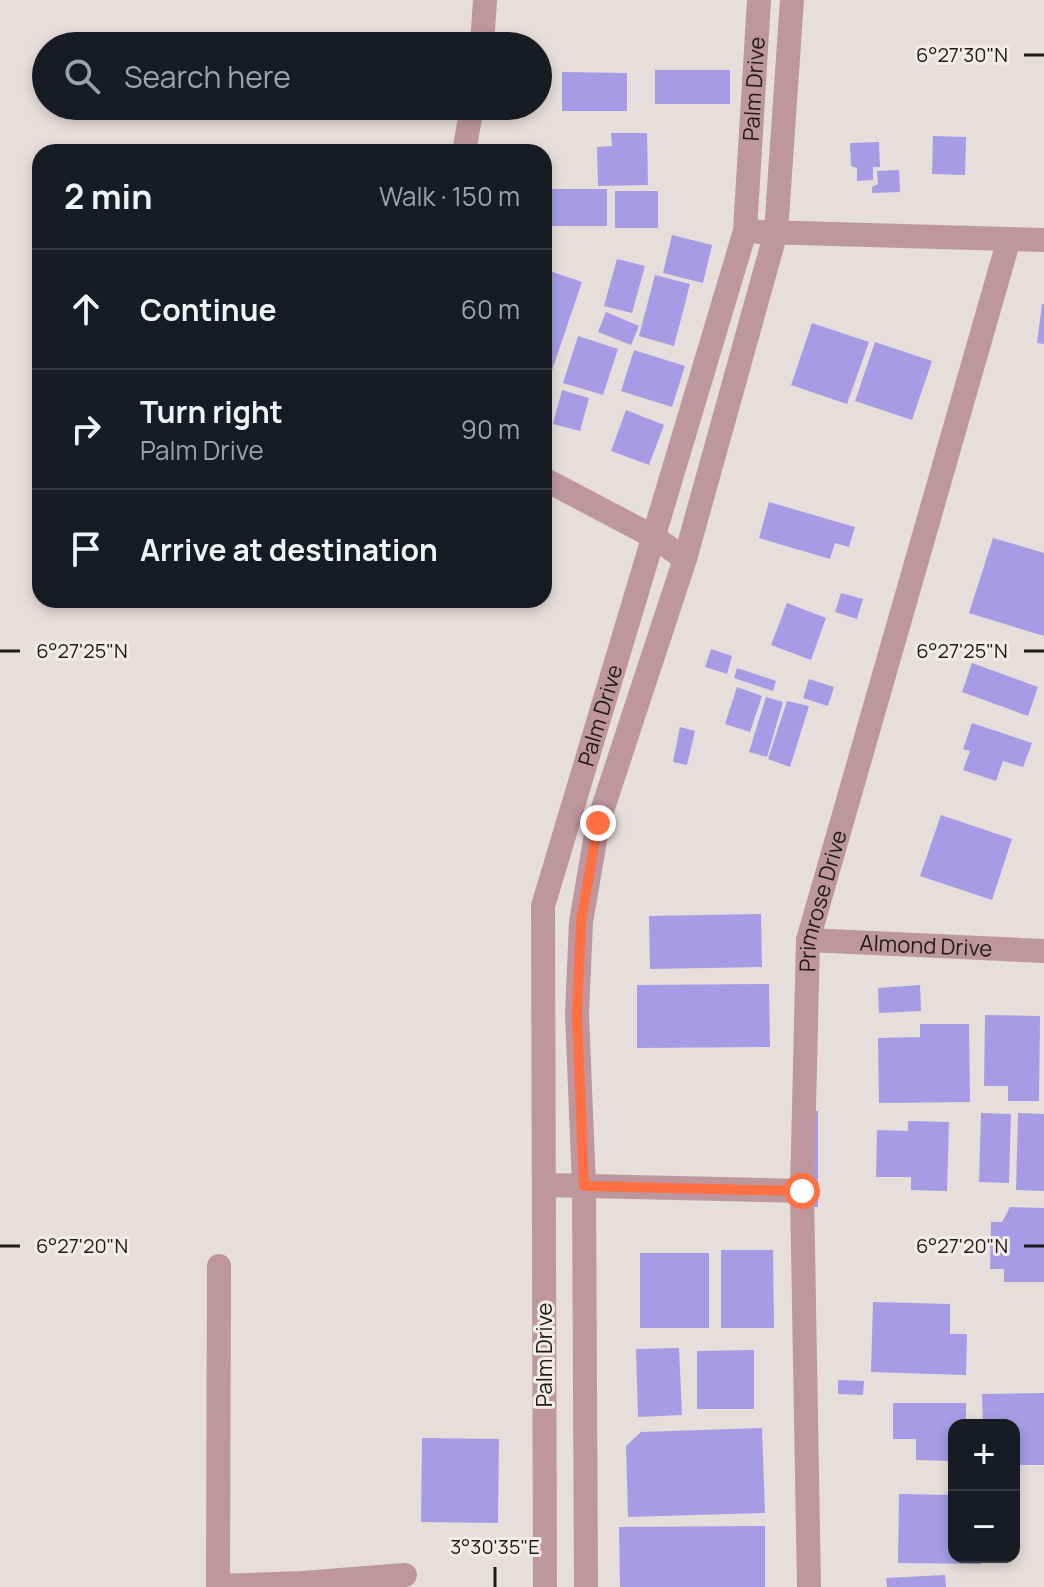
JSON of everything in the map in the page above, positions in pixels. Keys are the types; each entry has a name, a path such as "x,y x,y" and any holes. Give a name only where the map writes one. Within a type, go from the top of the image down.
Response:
{"street":[{"path":"483,32 485,0"},
{"name":"Palm Drive","path":"545,1587 543,906 745,231 759,0"},
{"name":"Palm Drive","path":"586,1587 584,1186 577,1014 581,922 598,823 685,559 776,232 792,0"},
{"path":"465,144 470,120"},
{"path":"745,231 1044,240"},
{"name":"Primrose Drive","path":"809,1587 802,1191 808,940 1009,239"},
{"path":"552,483 654,537 685,559"},
{"name":"Almond Drive","path":"808,940 1044,951"},
{"path":"544,1185 802,1191"},
{"path":"219,1266 218,1586 405,1575"}],"building":[{"path":"655,70 730,70 730,104 655,104"},
{"path":"562,72 627,73 627,111 562,111"},
{"path":"611,133 647,133 648,185 598,186 597,147 612,146"},
{"path":"933,136 966,137 965,175 932,174"},
{"path":"879,142 880,167 873,167 873,180 857,181 857,168 851,166 850,143"},
{"path":"899,170 900,192 872,193 872,187 878,184 877,171"},
{"path":"552,189 607,189 607,226 552,226"},
{"path":"615,191 658,191 658,228 615,228"},
{"path":"672,235 712,245 703,283 663,273"},
{"path":"617,259 645,266 632,313 604,306"},
{"path":"552,272 582,282 552,370"},
{"path":"655,275 690,284 674,346 639,336"},
{"path":"1044,304 1044,344 1037,343"},
{"path":"606,312 639,326 631,345 598,332"},
{"path":"812,323 869,342 847,404 791,385"},
{"path":"578,336 618,349 603,395 563,383"},
{"path":"875,342 932,361 912,420 855,401"},
{"path":"634,350 685,366 672,407 621,391"},
{"path":"562,390 589,398 580,431 553,424"},
{"path":"626,410 664,425 649,465 611,451"},
{"path":"769,502 855,527 849,547 835,543 830,559 759,538"},
{"path":"993,538 1044,553 1044,636 969,613"},
{"path":"841,593 863,599 857,619 835,612"},
{"path":"787,603 826,618 811,660 771,645"},
{"path":"711,649 732,656 727,674 705,667"},
{"path":"972,663 1038,687 1028,716 962,692"},
{"path":"737,668 776,681 773,691 734,678"},
{"path":"809,679 834,687 828,706 803,698"},
{"path":"737,687 762,696 750,732 725,724"},
{"path":"766,697 783,702 767,757 749,752"},
{"path":"787,701 809,706 790,767 768,759"},
{"path":"972,723 1032,743 1023,767 1003,761 996,781 963,770 970,751 963,749"},
{"path":"680,727 695,731 687,765 673,762"},
{"path":"941,815 1012,839 992,900 920,876"},
{"path":"761,914 762,967 650,969 649,916"},
{"path":"769,984 770,1047 637,1048 637,985"},
{"path":"920,985 921,1011 879,1013 878,988"},
{"path":"985,1015 1040,1016 1039,1101 1008,1101 1008,1086 984,1086"},
{"path":"920,1024 969,1024 970,1102 879,1103 878,1038 920,1037"},
{"path":"811,1111 818,1111 818,1207 811,1207"},
{"path":"981,1113 1011,1114 1009,1183 979,1182"},
{"path":"1018,1113 1044,1114 1044,1191 1016,1190"},
{"path":"908,1121 949,1122 947,1191 911,1190 911,1177 876,1177 877,1130 908,1131"},
{"path":"1010,1207 1044,1208 1044,1282 1004,1282 1004,1269 990,1269 991,1222 1002,1222"},
{"path":"721,1250 773,1250 774,1328 721,1328"},
{"path":"640,1253 709,1253 709,1328 640,1328"},
{"path":"873,1302 950,1304 950,1334 967,1334 966,1375 871,1372"},
{"path":"679,1348 682,1415 638,1417 636,1349"},
{"path":"754,1350 754,1409 697,1409 697,1351"},
{"path":"838,1380 864,1381 863,1395 838,1394"},
{"path":"1044,1393 1044,1465 1020,1465 1020,1419 983,1419 982,1394"},
{"path":"893,1403 966,1403 966,1419 948,1419 948,1461 916,1460 916,1439 893,1439"},
{"path":"762,1428 765,1513 628,1517 626,1446 641,1432"},
{"path":"422,1438 499,1439 498,1523 421,1522"},
{"path":"899,1494 948,1495 948,1563 981,1564 898,1563"},
{"path":"765,1526 765,1587 620,1587 619,1527"},
{"path":"945,1575 946,1587 887,1587 886,1578"}],"route":[{"path":"598,823 581,922 577,1014 584,1186 802,1191"}]}
